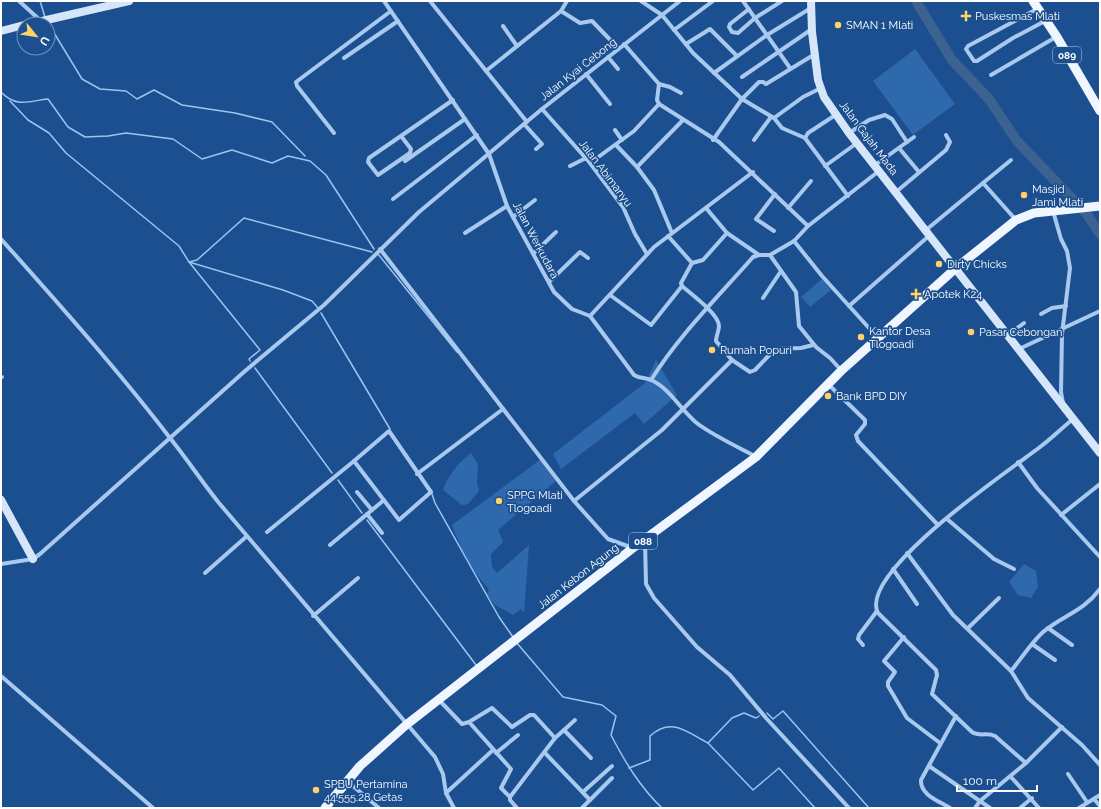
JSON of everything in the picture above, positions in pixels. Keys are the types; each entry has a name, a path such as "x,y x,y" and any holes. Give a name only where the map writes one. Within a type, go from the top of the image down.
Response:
{"main road":[{"path":"56,17 100,5 129,1"},
{"name":"Jalan Gajah Mada","path":"811,5 812,29 818,80 824,97 838,114 849,133 1100,453"},
{"name":"089","path":"1035,5 1100,111"},
{"path":"1,31 16,27"},
{"name":"Jalan Kebon Agung","path":"324,808 360,766 406,725 633,548 756,457 828,384 878,338 956,268 1016,220 1034,213 1100,206"},
{"path":"1,500 33,559"}],"street":[{"path":"19,1 36,16"},
{"name":"Jalan Werkudara","path":"384,1 489,154 507,206 554,292 572,309 590,316"},
{"path":"430,1 542,144 536,150"},
{"path":"486,71 561,10 567,1"},
{"path":"641,1 662,15 686,44 742,99 773,117 782,128 805,138 848,196"},
{"name":"Jalan Kyai Cebong","path":"33,559 171,439 245,371 324,305 419,212 542,109 680,1"},
{"path":"674,30 713,1"},
{"path":"748,9 730,24 730,30 734,33 738,33 755,18 782,1"},
{"path":"744,2 790,68"},
{"path":"714,73 811,5"},
{"path":"1035,5 968,46 966,49 972,59 977,61 1013,38 1046,21"},
{"path":"561,10 580,24 592,21 618,48"},
{"path":"334,133 296,82 391,11"},
{"path":"344,58 398,21"},
{"path":"503,26 517,46"},
{"path":"686,44 710,29 737,56"},
{"path":"742,77 812,29"},
{"path":"991,75 1056,37"},
{"path":"624,44 659,84 670,87 681,93"},
{"path":"713,140 742,99 759,82 766,84 790,68 816,54"},
{"path":"608,57 618,69"},
{"path":"586,74 610,104"},
{"path":"659,84 657,100 659,104 713,140 719,142 753,172 808,226"},
{"path":"754,140 773,117 803,97 821,88"},
{"path":"401,136 411,149 410,153 378,175 368,160 401,136 453,100"},
{"path":"590,163 634,131 659,104"},
{"name":"Jalan Abimanyu","path":"542,109 586,158 623,207 635,234 647,254"},
{"path":"805,138 808,133 838,114"},
{"path":"849,133 868,120 884,115 892,119 907,142"},
{"path":"380,178 465,119"},
{"path":"637,167 683,120"},
{"path":"615,130 622,140"},
{"path":"393,199 477,135"},
{"path":"896,192 949,146 950,141 946,135"},
{"path":"651,380 664,360 753,257 759,255 770,255 794,241 808,226 848,196 899,148 914,137"},
{"path":"825,166 857,143"},
{"path":"616,145 637,167 657,195 672,233"},
{"path":"899,148 919,172"},
{"path":"570,166 586,158"},
{"path":"848,306 928,232 1011,160"},
{"path":"753,172 668,236 647,254 590,316 634,375 640,379 651,380 663,388 681,409 698,424 756,457"},
{"path":"788,208 811,181"},
{"path":"983,183 1016,220"},
{"path":"774,231 756,219 775,194"},
{"path":"513,217 535,200"},
{"path":"465,233 507,206"},
{"path":"706,208 727,233 759,255"},
{"path":"1058,210 1061,239 1067,251 1070,268 1062,334 1061,392 1063,406"},
{"path":"534,253 556,232"},
{"path":"610,295 650,325 682,286 682,278 692,263 703,260 727,233"},
{"path":"668,236 692,263"},
{"path":"1,239 95,346 171,439 193,470 313,616 435,758 443,774 446,793 453,808"},
{"path":"794,241 848,306 878,338"},
{"path":"380,249 574,501 608,538 633,548"},
{"path":"549,282 580,252 588,258"},
{"path":"770,255 796,292 799,326 813,345 830,358 842,371"},
{"path":"763,298 781,271"},
{"path":"682,286 708,308 719,323 716,338 717,344 732,360 750,372 756,369 775,349 801,348 813,345"},
{"path":"1041,314 1052,308 1066,306"},
{"path":"1019,349 1100,311"},
{"path":"1008,335 1024,323"},
{"path":"574,501 641,448 732,360"},
{"path":"828,384 865,420 865,424 856,435 858,441 938,525"},
{"path":"417,474 503,409"},
{"path":"1026,763 995,736 990,734 980,736 975,734 932,694 937,675 936,670 877,611 874,606 879,590 886,577 907,554 938,525 1073,419"},
{"path":"267,532 389,431 417,474 431,492 399,520 354,461"},
{"path":"1018,462 1037,488 1100,557"},
{"path":"1061,515 1100,484"},
{"path":"358,492 372,510"},
{"path":"330,545 384,500"},
{"path":"367,514 382,533"},
{"path":"947,519 994,559 1014,569"},
{"path":"205,572 247,536"},
{"path":"645,540 645,578 649,590 654,598 697,647 730,675 766,718 848,808"},
{"path":"907,554 953,615 1011,671 1028,698 1062,727 1100,765"},
{"path":"1,564 33,559"},
{"path":"893,569 917,604"},
{"path":"313,616 358,578"},
{"path":"1011,671 1032,644 1048,628 1079,610 1100,589"},
{"path":"968,628 999,598"},
{"path":"864,645 858,639 877,611"},
{"path":"1048,628 1072,645"},
{"path":"904,638 884,661 895,672 888,682 888,686 907,718 940,743"},
{"path":"1032,644 1055,660"},
{"path":"1,676 153,808"},
{"path":"439,700 462,724 469,722 489,708 495,710 512,727 532,715 555,738"},
{"path":"950,808 922,790 921,780 956,716"},
{"path":"510,797 555,738 575,720"},
{"path":"469,722 511,770 501,788 510,797 512,806 517,808"},
{"path":"975,808 980,801 1011,777 1062,727"},
{"path":"564,730 591,758"},
{"path":"446,793 494,751 518,735"},
{"path":"545,753 590,800"},
{"path":"583,792 612,766"},
{"path":"929,766 990,808"},
{"path":"1068,774 1087,802"},
{"path":"1011,777 1032,798 1039,808"},
{"path":"582,808 612,778"},
{"path":"346,781 379,808"},
{"path":"1079,808 1100,794"},
{"path":"1020,808 1032,798"},
{"path":"1094,799 1100,806"}],"shaded area":[{"path":"915,49 955,104 913,135 873,81"},
{"path":"822,279 831,290 810,307 801,297"},
{"path":"656,360 677,395 644,424 635,413 561,469 553,454 645,383"},
{"path":"471,453 478,464 477,482 479,491 468,504 462,505 443,490 454,470"},
{"path":"541,459 556,481 498,530 503,542 491,554 492,567 497,573 529,545 524,613 521,609 513,615 495,605 487,594 489,589 476,574 467,559 452,525"},
{"path":"1024,564 1036,571 1038,587 1031,598 1018,595 1009,582"}],"waterway":[{"path":"40,1 45,16"},
{"path":"916,1 952,60 989,99 1017,141 1086,213 1100,234"},
{"path":"56,36 82,79 100,89 126,91 137,99 154,90 182,105 235,113 272,122 305,156"},
{"path":"1,92 17,102 48,99 68,127 85,137 108,136 126,133 173,139 202,159 232,150 272,163 288,156 310,161 326,175 374,249"},
{"path":"10,101 28,120 49,133 66,153 179,246 189,262 283,290 312,301 318,308"},
{"path":"250,361 249,359 260,350 189,262 197,260 244,218 372,252"},
{"path":"378,254 457,352"},
{"path":"321,313 390,429"},
{"path":"255,368 332,473"},
{"path":"338,480 362,513"},
{"path":"432,494 435,503 499,617 513,637"},
{"path":"367,520 476,665"},
{"path":"516,642 563,697 602,705 616,716 611,735 634,774 647,792 662,808"},
{"path":"767,713 773,719 783,711 869,808"},
{"path":"629,768 650,760 650,736 658,730 666,727 680,728 708,743 732,718 744,713 756,718 759,716"},
{"path":"708,743 753,790 779,768 815,808"}],"place":[{"name":"Puskesmas Mlati","path":"966,16"},
{"name":"SMAN 1 Mlati","path":"838,25"},
{"name":"Masjid Jami Mlati","path":"1024,195"},
{"name":"Dirty Chicks","path":"939,264"},
{"name":"Apotek K24","path":"916,294"},
{"name":"Pasar Cebongan","path":"971,332"},
{"name":"Kantor Desa Tlogoadi","path":"861,337"},
{"name":"Rumah Popuri","path":"712,350"},
{"name":"Bank BPD DIY","path":"828,396"},
{"name":"SPPG Mlati Tlogoadi","path":"499,501"},
{"name":"SPBU Pertamina 44.555.28 Getas","path":"316,790"}]}
